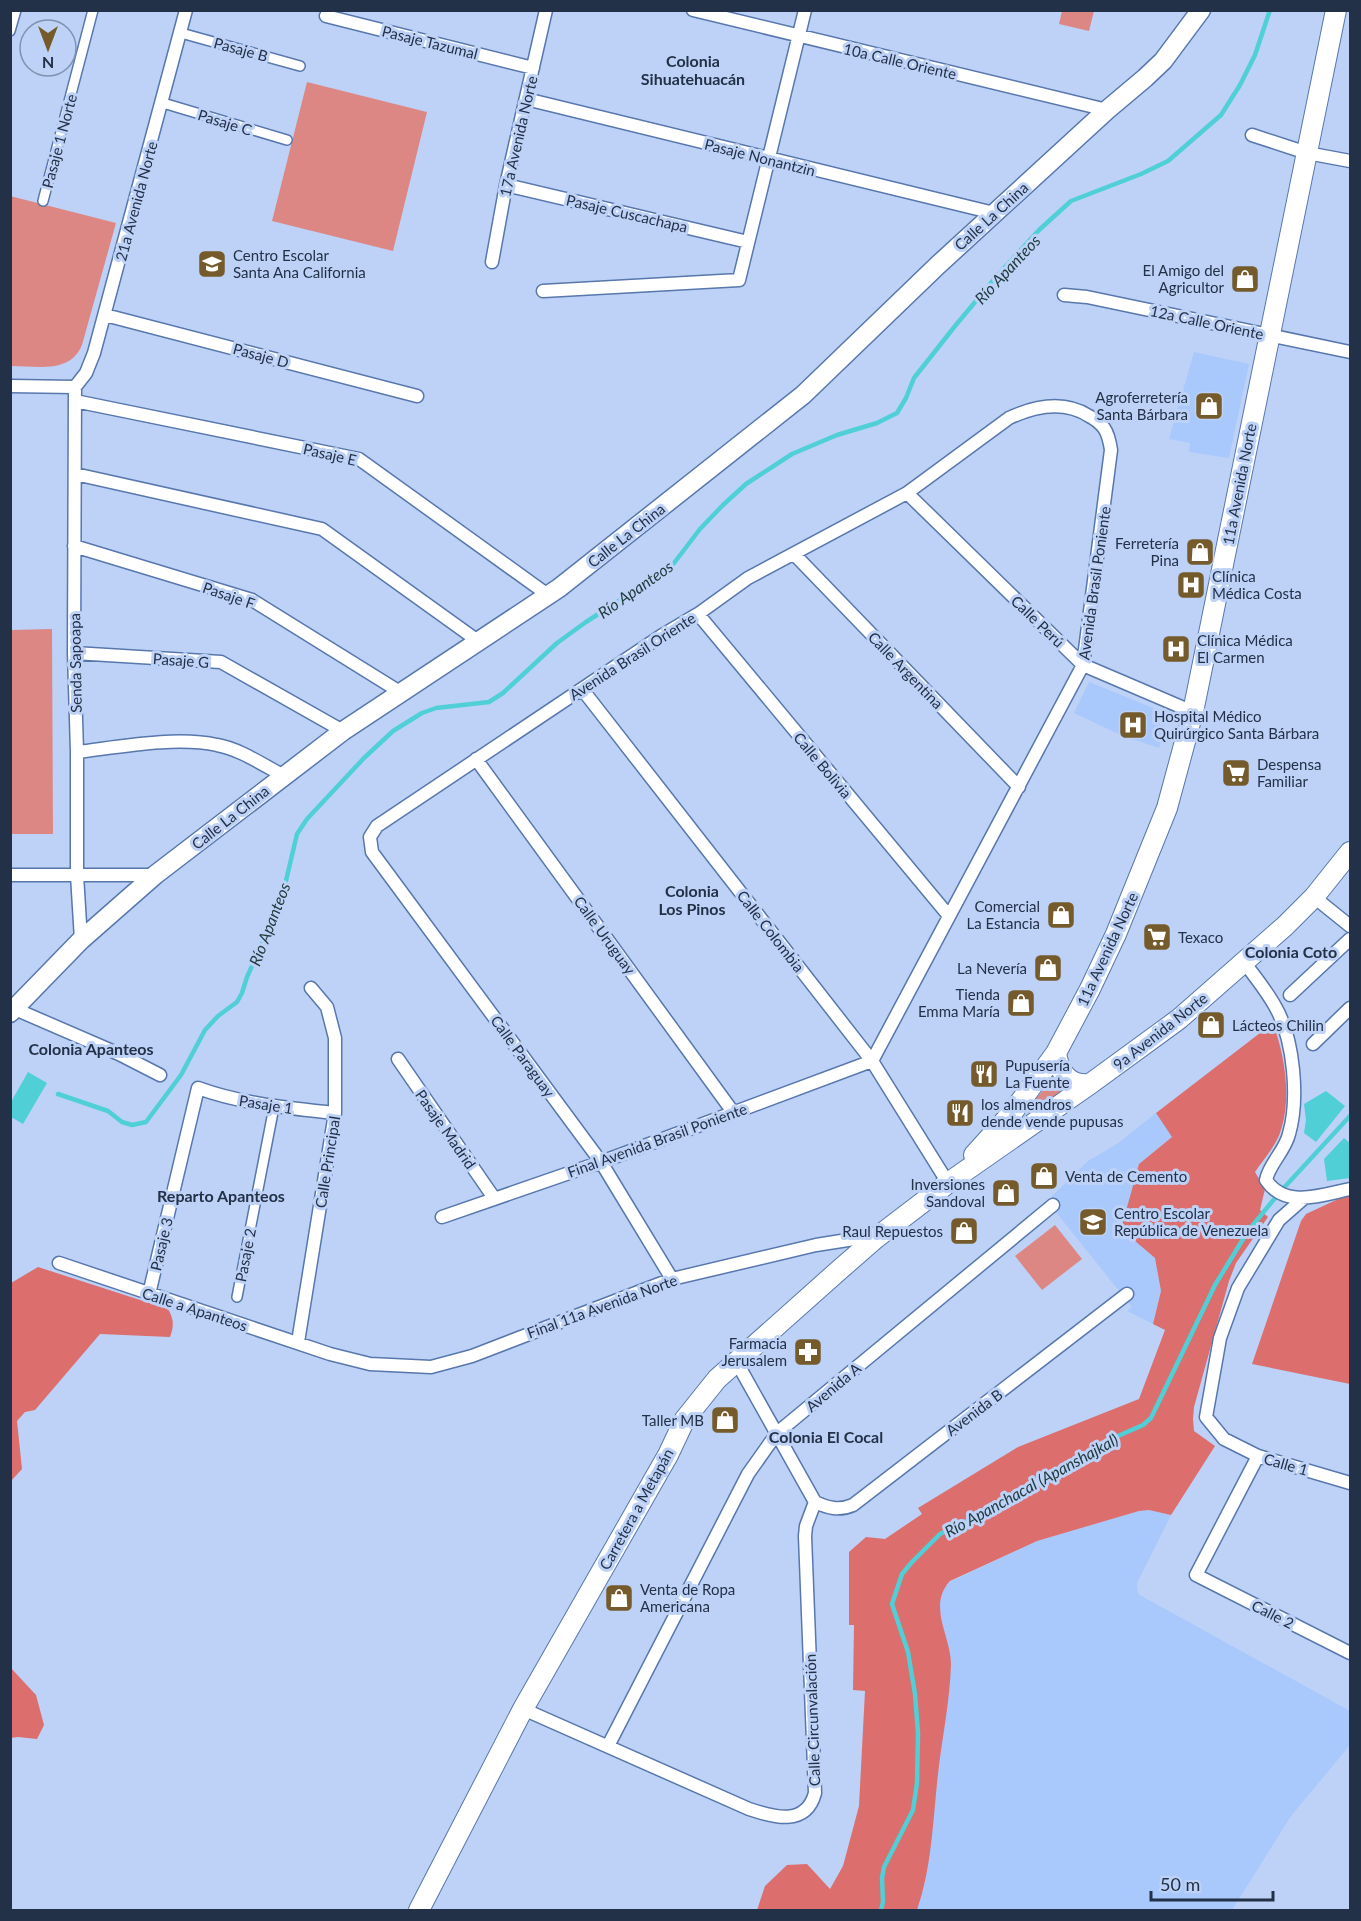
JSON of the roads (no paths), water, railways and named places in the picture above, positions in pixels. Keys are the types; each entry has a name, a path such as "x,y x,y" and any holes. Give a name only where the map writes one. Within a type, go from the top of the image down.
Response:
{"main road":[{"name":"Calle La China","path":"13,1011 81,940 155,875 343,731 578,574 802,395 994,213 1163,61 1201,10"},
{"name":"11a Avenida Norte","path":"948,1184 1012,1113 1056,1053 1116,934 1163,819 1193,712 1336,10"},
{"name":"9a Avenida Norte","path":"948,1184 1179,1019 1314,897 1350,852"},
{"path":"1056,1053 1060,1069 1068,1079 1078,1084 1090,1084"},
{"name":"Carretera a Metapán","path":"419,1911 524,1709 668,1455 685,1419 717,1379 736,1361 876,1238 948,1184"}],"street":[{"path":"10,31 16,10"},
{"name":"Pasaje 1 Norte","path":"43,201 93,10"},
{"name":"21a Avenida Norte","path":"75,387 86,373 94,353 186,10"},
{"name":"17a Avenida Norte","path":"492,261 546,10"},
{"name":"10a Calle Oriente","path":"693,10 1107,110"},
{"path":"543,291 739,280 804,10"},
{"name":"Pasaje Tazumal","path":"326,16 533,68"},
{"name":"Pasaje B","path":"181,33 300,66"},
{"name":"Pasaje Nonantzin","path":"526,99 994,213"},
{"name":"Pasaje C","path":"162,103 287,140"},
{"path":"1252,135 1307,153 1350,161"},
{"name":"Pasaje Cuscachapa","path":"507,185 748,242"},
{"name":"12a Calle Oriente","path":"1064,295 1087,297 1350,352"},
{"name":"Pasaje D","path":"105,315 417,396"},
{"path":"10,386 75,387"},
{"name":"Senda Sapoapa","path":"75,387 74,653 77,875 81,940"},
{"name":"Pasaje E","path":"75,401 359,459 548,595"},
{"name":"Avenida Brasil Poniente","path":"872,1061 1083,665 1111,450 1105,429 1097,421 1082,412 1061,406 1044,406 1023,411 1009,418 907,493"},
{"path":"75,474 322,529 478,641"},
{"name":"Avenida Brasil Oriente","path":"370,837 377,826 582,688 698,614 748,578 907,493"},
{"name":"Calle Perú","path":"907,493 1083,665 1193,712"},
{"name":"Pasaje F","path":"74,546 252,600 400,692"},
{"name":"Calle Argentina","path":"794,554 1019,787"},
{"name":"Calle Bolivia","path":"698,614 949,916"},
{"name":"Pasaje G","path":"74,653 221,662 343,731"},
{"name":"Calle Colombia","path":"582,688 872,1061 948,1184"},
{"path":"77,752 178,743 218,745 247,756 284,776"},
{"name":"Calle Uruguay","path":"476,759 733,1112"},
{"name":"Calle Paraguay","path":"370,837 372,852 601,1162 672,1279"},
{"path":"10,874 155,875"},
{"path":"1314,897 1350,926"},
{"path":"1290,995 1350,939"},
{"path":"1244,962 1280,1015 1287,1040 1295,1088 1290,1133 1266,1180 1273,1189 1287,1197 1304,1198 1350,1190"},
{"name":"Calle Principal","path":"298,1342 335,1113 335,1038 327,1007 311,988"},
{"path":"1313,1044 1350,1008"},
{"path":"13,1011 118,1054 160,1075"},
{"name":"Pasaje Madrid","path":"398,1059 494,1198"},
{"name":"Final Avenida Brasil Poniente","path":"442,1217 601,1162 872,1061"},
{"name":"Pasaje 1","path":"198,1088 218,1095 273,1107 335,1113"},
{"name":"Pasaje 3","path":"149,1294 198,1088"},
{"name":"Pasaje 2","path":"237,1297 273,1107"},
{"name":"Calle 1","path":"1304,1198 1280,1220 1238,1288 1220,1338 1206,1418 1224,1439 1258,1456 1350,1483"},
{"name":"Avenida A","path":"608,1746 748,1474 777,1433 1053,1205"},
{"name":"Final 11a Avenida Norte","path":"330,1354 370,1364 414,1367 445,1364 472,1356 672,1279 839,1240 876,1238"},
{"name":"Calle a Apanteos","path":"59,1263 330,1354"},
{"name":"Avenida B","path":"815,1502 834,1509 844,1509 853,1505 1127,1294"},
{"path":"736,1361 815,1502"},
{"name":"Calle 2","path":"1258,1456 1197,1575 1350,1653"},
{"name":"Calle Circunvalación","path":"524,1709 749,1809 768,1815 789,1817 802,1813 810,1805 815,1793 805,1536 806,1526 815,1502"}],"waterway":[{"name":"Río Apanteos","path":"58,1094 108,1111 122,1122 132,1125 146,1122 181,1075 205,1030 218,1016 237,1002 242,993 281,902 297,834 307,819 364,758 393,731 422,713 436,708 489,702 503,693 557,643 671,567 700,529 723,505 746,484 792,454 837,435 877,423 897,413 914,378 996,277 1039,230 1071,201 1168,161 1221,115 1255,55 1270,10"},
{"name":"Río Apanchacal (Apanshajkal)","path":"881,1910 884,1867 913,1810 917,1783 918,1733 915,1694 908,1652 892,1604 902,1574 940,1534 1003,1503 1071,1461 1143,1425 1151,1418 1215,1285 1248,1231 1280,1192 1350,1116"}],"place":[{"name":"Centro Escolar Santa Ana California","path":"212,264"},
{"name":"El Amigo del Agricultor","path":"1245,279"},
{"name":"Agroferretería Santa Bárbara","path":"1209,406"},
{"name":"Ferretería Pina","path":"1200,552"},
{"name":"Clínica Médica Costa","path":"1191,585"},
{"name":"Clínica Médica El Carmen","path":"1176,649"},
{"name":"Hospital Médico Quirúrgico Santa Bárbara","path":"1133,725"},
{"name":"Despensa Familiar","path":"1236,773"},
{"name":"Comercial La Estancia","path":"1061,915"},
{"name":"Texaco","path":"1157,937"},
{"name":"La Nevería","path":"1048,968"},
{"name":"Tienda Emma María","path":"1021,1003"},
{"name":"Lácteos Chilin","path":"1211,1025"},
{"name":"Pupusería La Fuente","path":"984,1074"},
{"name":"los almendros dende vende pupusas","path":"960,1113"},
{"name":"Venta de Cemento","path":"1044,1176"},
{"name":"Inversiones Sandoval","path":"1006,1193"},
{"name":"Centro Escolar República de Venezuela","path":"1093,1222"},
{"name":"Raul Repuestos","path":"964,1231"},
{"name":"Farmacia Jerusalem","path":"808,1352"},
{"name":"Taller MB","path":"725,1420"},
{"name":"Venta de Ropa Americana","path":"619,1598"}],"district":[{"name":"Colonia Sihuatehuacán","path":"693,69"},
{"name":"Colonia Los Pinos","path":"692,899"},
{"name":"Colonia Coto","path":"1291,951"},
{"name":"Colonia Apanteos","path":"91,1048"},
{"name":"Reparto Apanteos","path":"221,1195"},
{"name":"Colonia El Cocal","path":"826,1436"}]}
